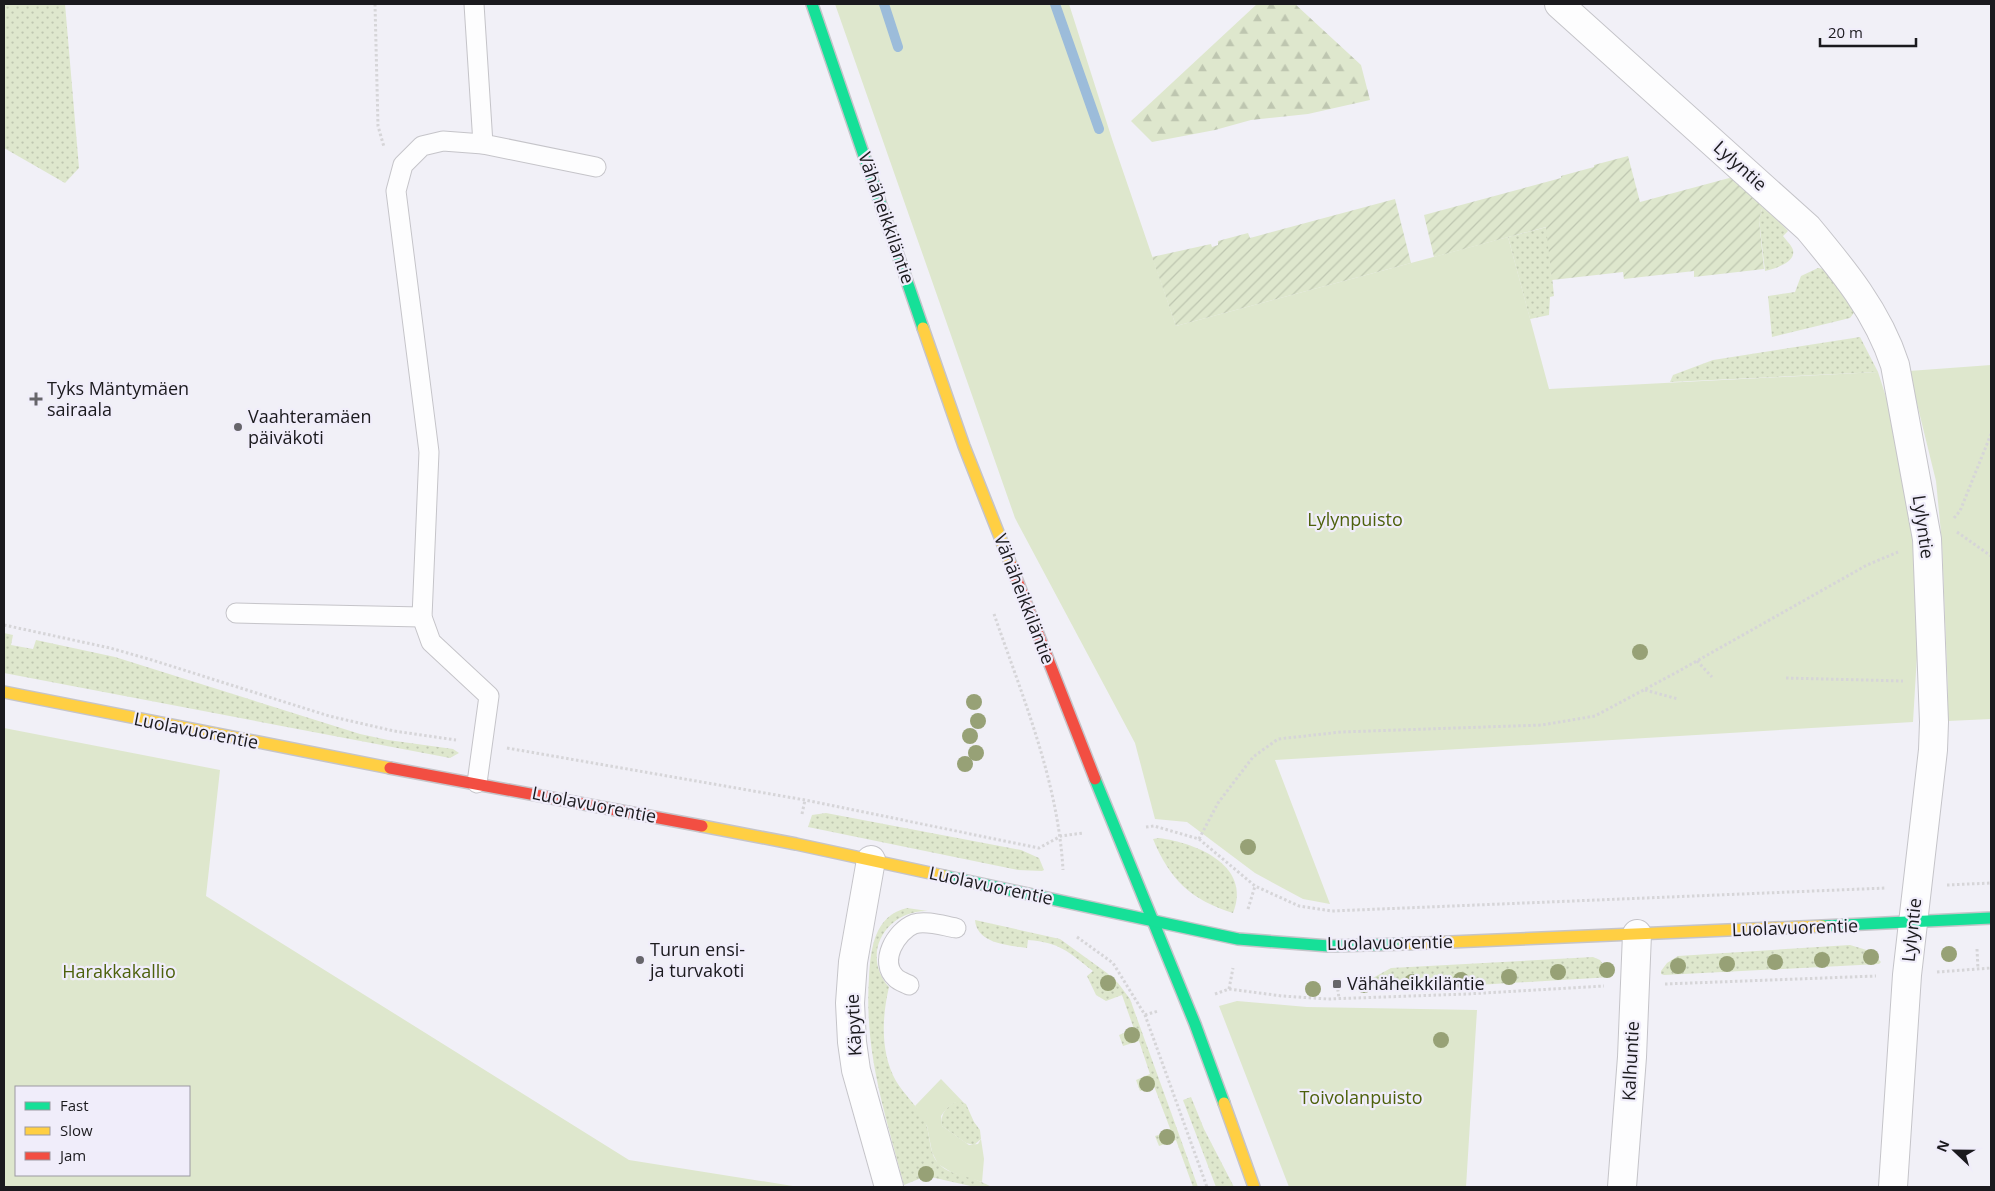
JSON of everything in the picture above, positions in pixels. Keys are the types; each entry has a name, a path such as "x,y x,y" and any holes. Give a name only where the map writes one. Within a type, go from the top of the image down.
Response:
{"street":[{"name":"Vähäheikkiläntie","path":"812,4 964,446 1114,829 1186,1003 1254,1187"},
{"name":"Lylyntie","path":"1559,4 1808,228 1843,270 1866,304 1887,340 1895,365 1937,532 1933,750 1907,975 1894,1187"},
{"name":"Luolavuorentie","path":"4,692 247,741 477,783 871,860 1238,939 1329,946 1388,945 1991,918"},
{"name":"Käpytie","path":"871,860 854,962 850,1003 852,1042 856,1070 889,1187"},
{"name":"Kalhuntie","path":"1622,1187 1632,1057 1637,934"}],"lane":[{"path":"474,4 483,144"},
{"path":"477,783 484,744 489,696 432,642 422,617 428,452 396,191 403,165 422,146 443,141 483,144 596,167"},
{"path":"236,613 422,617"},
{"path":"910,984 896,979 889,966 891,947 901,932 921,922 956,928"}],"path":[{"path":"375,4 378,126 396,191"},
{"path":"1199,839 1218,803 1252,757 1278,739 1341,732 1542,724 1595,716 1867,566 1937,532 1960,511 1991,434"},
{"path":"1937,532 1991,556"},
{"path":"4,625 144,658 330,716 394,731 484,744 805,800 1039,848 1061,836 1154,826 1199,839 1255,886 1299,906 1332,911 1991,883"},
{"path":"1697,661 1712,677"},
{"path":"1786,678 1934,682"},
{"path":"1644,690 1678,699"},
{"path":"1145,1016 1229,989 1282,996 1339,999 1907,975 1991,968"},
{"path":"1337,984 1339,999"}],"green space":[{"path":"4,4 65,4 79,168 65,183 4,148"},
{"name":"Lylynpuisto","path":"835,4 1069,4 1112,139 1176,326 1508,237 1549,389 1878,372 1895,425 1912,529 1919,622 1913,722 1275,760 1330,904 1303,899 1255,873 1187,822 1155,819 1135,743 1015,518"},
{"path":"1257,4 1295,4 1361,65 1370,100 1308,114 1251,120 1215,130 1152,142 1131,121"},
{"path":"1628,156 1640,202 1733,177 1763,205 1759,220 1764,269 1694,277 1694,271 1624,279 1623,272 1552,280 1546,227 1434,257 1424,215 1561,178 1561,176 1594,167 1594,165"},
{"path":"1395,199 1411,263 1176,326 1152,257 1211,244 1212,247 1218,245 1218,241 1248,233 1250,238"},
{"path":"1763,205 1788,231 1783,236 1793,250 1793,255 1788,262 1765,271 1759,220"},
{"path":"1547,227 1554,296 1550,297 1549,315 1530,319 1508,237"},
{"path":"1818,268 1825,269 1856,310 1850,318 1772,337 1768,296 1795,292 1801,276"},
{"path":"1860,337 1878,372 1670,382 1673,375 1713,360"},
{"path":"1991,365 1991,719 1948,721 1942,543 1936,481 1909,371"},
{"path":"4,633 13,635 11,645 33,649 36,640 115,657 360,734 453,749 459,753 450,758 4,673"},
{"name":"Harakkakallio","path":"4,728 220,770 206,896 629,1160 799,1187 4,1187"},
{"path":"826,813 1021,850 1039,858 1044,870 1018,870 808,827 812,815"},
{"path":"1159,838 1189,845 1204,851 1228,869 1235,882 1237,896 1233,913 1205,902 1194,895 1175,877 1153,839"},
{"path":"907,908 928,911 913,913 900,918 882,936 878,948 877,961 881,974 889,987 884,1022 887,1058 896,1081 919,1110 925,1121 935,1160 949,1171 967,1176 992,1187 975,1187 926,1176 904,1185 883,1108 873,1057 868,1005 871,955 876,935 887,918"},
{"path":"975,920 1060,939 1118,983 1130,999 1198,1187 1193,1187 1176,1140 1159,1146 1155,1136 1171,1131 1154,1086 1140,1091 1136,1080 1150,1074 1139,1041 1123,1046 1119,1035 1134,1029 1122,995 1106,1001 1096,995 1087,976 1093,971 1063,949 1039,941 1028,940 1027,948 995,942 981,934"},
{"path":"1850,945 1870,951 1881,962 1879,964 1661,974 1667,963 1678,956"},
{"path":"1593,957 1600,960 1612,977 1356,990 1356,979 1371,979 1391,968"},
{"name":"Toivolanpuisto","path":"1237,1001 1307,1007 1477,1010 1466,1187 1289,1187 1219,1006"},
{"path":"941,1079 964,1103 953,1103 948,1107 941,1116 942,1126 969,1145 978,1144 981,1139 984,1159 982,1182 951,1172 938,1164 932,1152 927,1126 915,1106"},
{"path":"1191,1097 1204,1129 1234,1187 1216,1187 1183,1100"},
{"path":"960,1101 966,1104 980,1130 981,1139 974,1145 966,1143 942,1126 943,1114 949,1106"}],"waterway":[{"path":"884,4 898,47"},
{"path":"1055,4 1099,129"}],"traffic: fast":[{"path":"812,4 923,328"},
{"path":"1095,779 1195,1024 1224,1103"},
{"path":"944,876 1238,939 1329,946 1404,944"},
{"path":"1822,926 1991,918"}],"traffic: slow":[{"path":"923,328 964,446 1011,565"},
{"path":"4,692 390,768"},
{"path":"702,826 944,876"},
{"path":"1404,944 1822,926"},
{"path":"1224,1103 1254,1187"}],"traffic: jam":[{"path":"1011,565 1095,779"},
{"path":"390,768 702,826"}],"place":[{"name":"Tyks Mäntymäen sairaala","path":"36,399"},
{"name":"Vaahteramäen päiväkoti","path":"238,427"},
{"name":"Turun ensi- ja turvakoti","path":"640,960"},
{"name":"Vähäheikkiläntie","path":"1337,984"}]}
